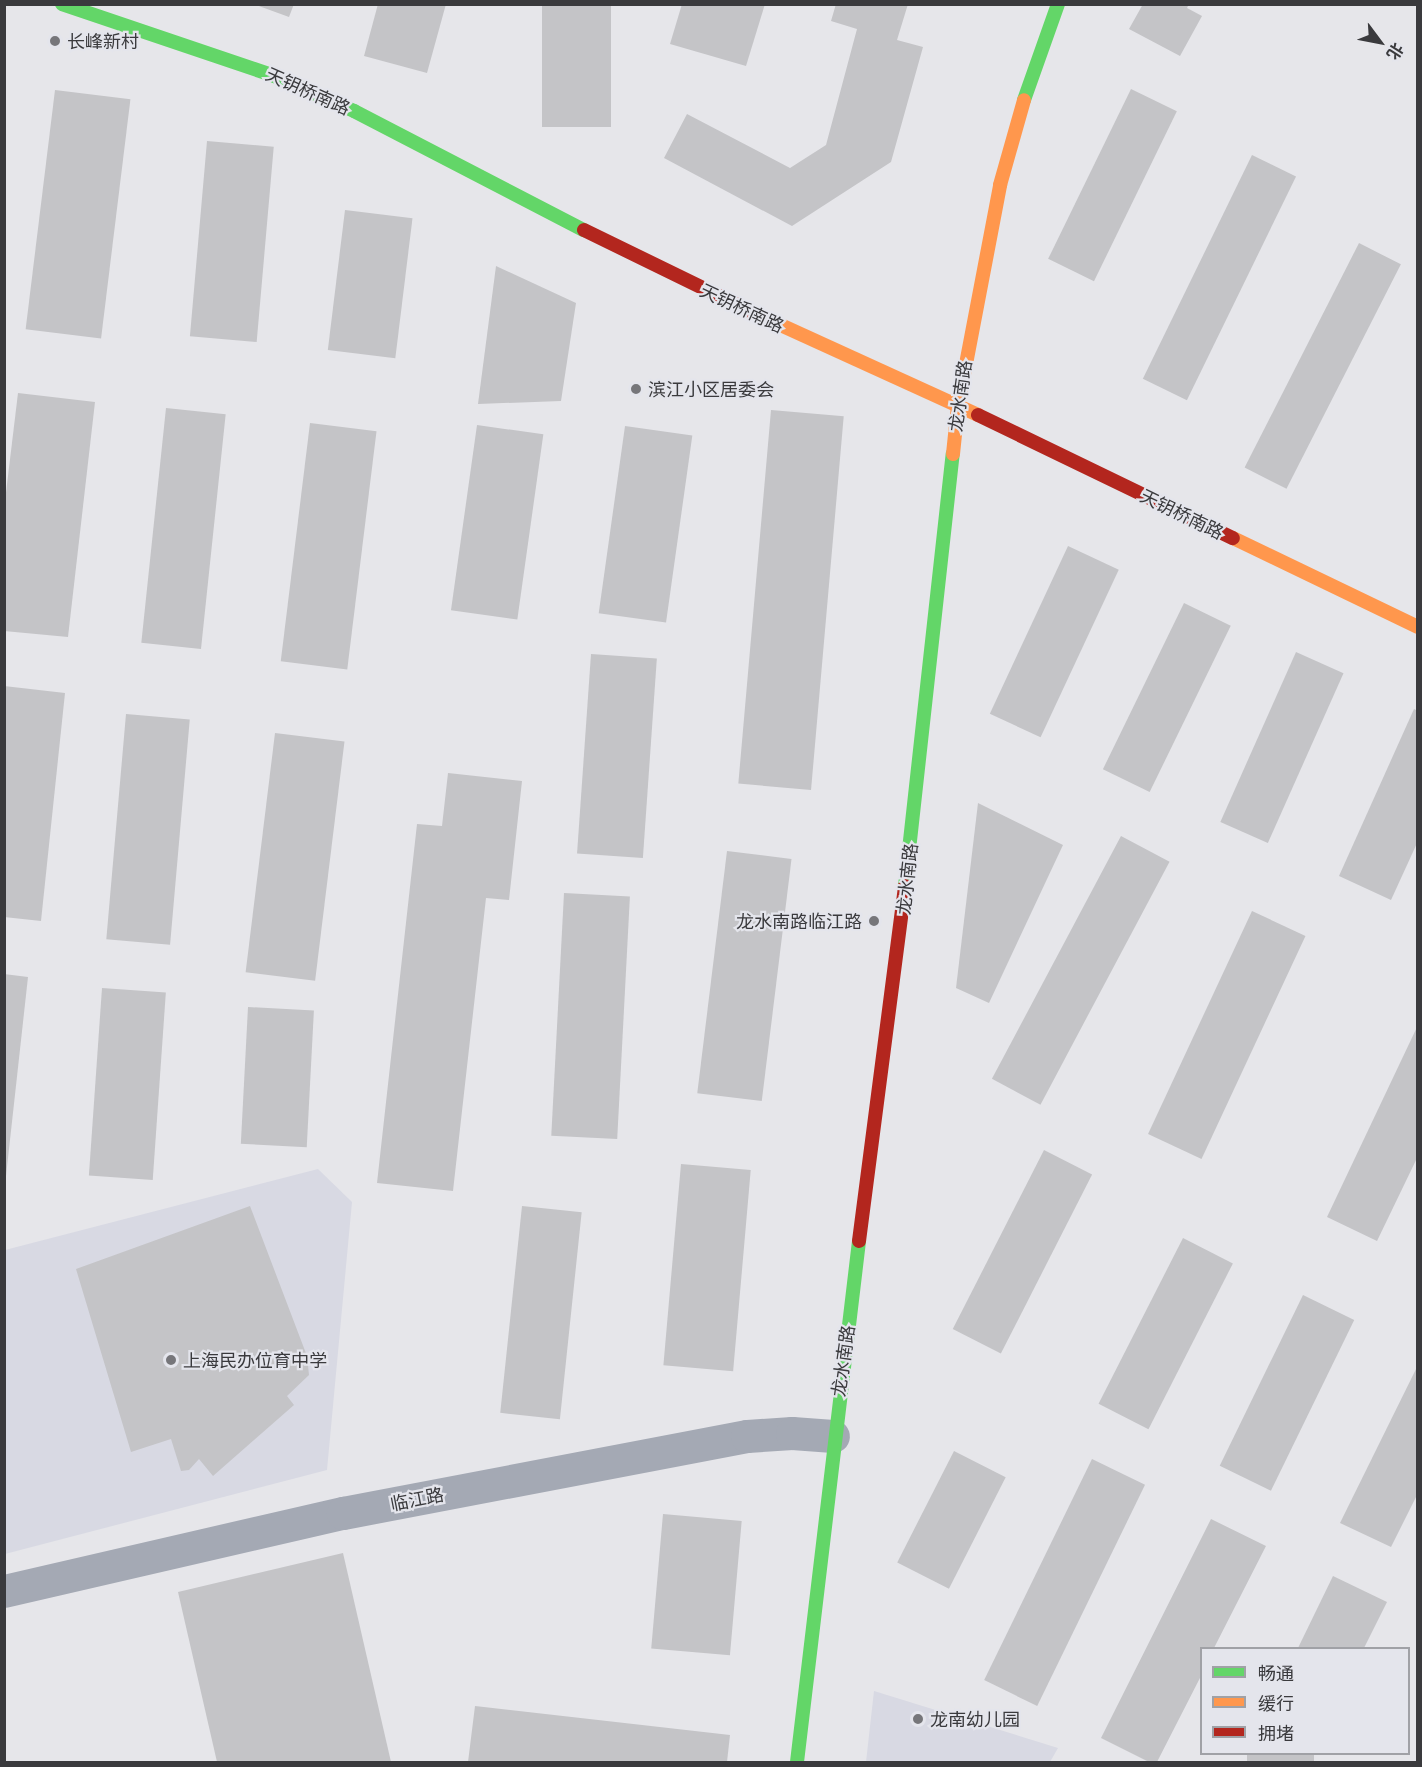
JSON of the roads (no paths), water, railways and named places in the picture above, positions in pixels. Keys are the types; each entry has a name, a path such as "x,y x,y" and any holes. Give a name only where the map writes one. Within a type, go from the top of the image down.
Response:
{"main road":[{"name":"天钥桥南路","path":"62,4 272,75 323,98 659,269 958,406 1418,627"},
{"name":"龙水南路","path":"797,1762 834,1436 902,927 958,406 1000,185 1026,94 1058,4"}],"street":[{"name":"临江路","path":"4,1591 343,1513 747,1436 834,1436"}],"place":[{"name":"长峰新村","path":"55,41"},
{"name":"滨江小区居委会","path":"636,389"},
{"name":"龙水南路临江路","path":"874,921"},
{"name":"上海民办位育中学","path":"171,1360"},
{"name":"龙南幼儿园","path":"918,1719"}]}
